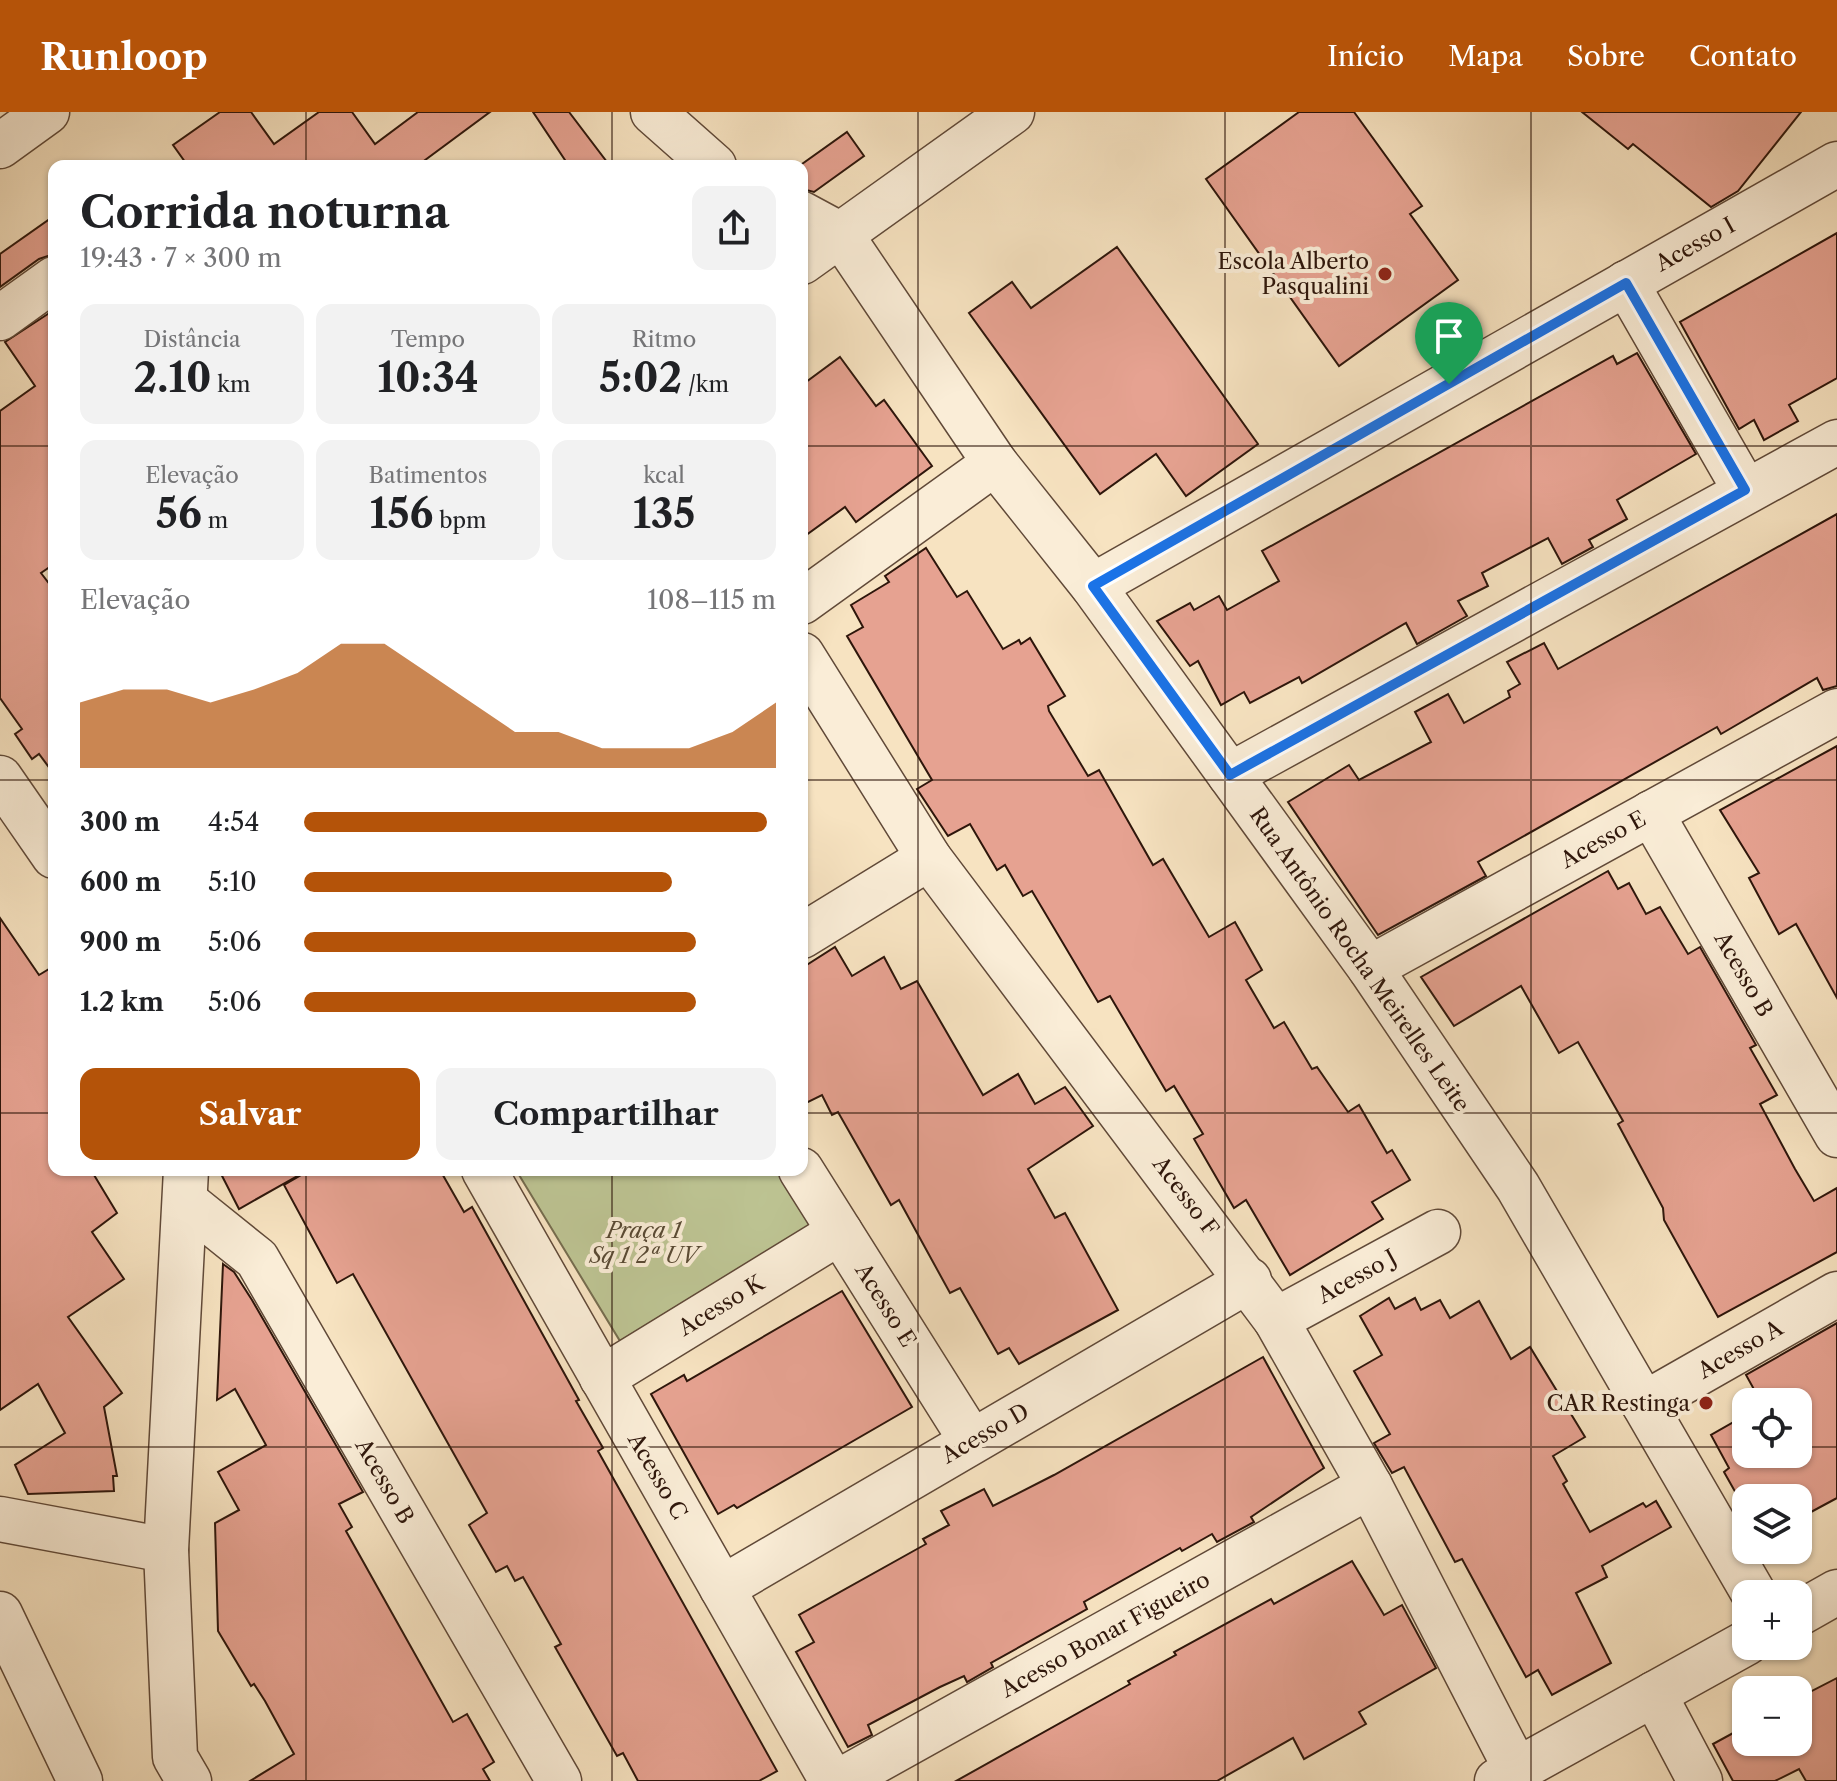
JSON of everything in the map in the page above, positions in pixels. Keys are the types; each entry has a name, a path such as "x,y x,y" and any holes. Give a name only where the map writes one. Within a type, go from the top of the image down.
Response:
{"street":[{"path":"0,146 47,112"},
{"path":"653,112 707,160"},
{"path":"808,258 1012,112"},
{"name":"Acesso I","path":"1093,586 1837,164"},
{"path":"808,217 841,235"},
{"name":"Rua Antônio Rocha Meirelles Leite","path":"841,235 995,463 1093,586 1370,968 1518,1187 1746,1580"},
{"path":"0,318 48,283"},
{"path":"1626,283 1745,490"},
{"path":"1230,775 1837,442"},
{"path":"808,598 995,463"},
{"name":"Acesso F","path":"808,665 929,858 1249,1280 1276,1320 1370,1486 1507,1776"},
{"name":"Acesso E","path":"1370,968 1837,711"},
{"path":"0,778 41,806 48,833"},
{"name":"Acesso B","path":"1651,813 1837,1135"},
{"path":"808,932 929,858"},
{"name":"Acesso C","path":"487,1176 832,1781"},
{"name":"Acesso E","path":"805,1176 971,1440"},
{"path":"186,1186 166,1550 175,1757 189,1781"},
{"name":"Acesso B","path":"186,1186 257,1259 559,1781"},
{"name":"Acesso K","path":"602,1378 840,1232"},
{"name":"Acesso J","path":"1276,1320 1438,1232"},
{"name":"Acesso D","path":"722,1588 1249,1280"},
{"name":"Acesso A","path":"1644,1404 1837,1294"},
{"name":"Acesso Bonar Figueiro","path":"840,1781 1370,1486"},
{"path":"0,1519 166,1550"},
{"path":"1812,1606 1837,1592"},
{"path":"0,1614 80,1781"},
{"path":"1507,1776 1732,1651"},
{"path":"1654,1694 1700,1781"}],"green space":[{"name":"Praça 1 Sq 1 2ª UV","path":"520,1176 780,1176 810,1225 620,1341"}],"building":[{"path":"220,112 251,112 274,144 319,112 352,112 375,144 418,112 490,112 425,160 184,160 173,145"},
{"path":"533,112 569,112 605,160 565,160"},
{"path":"1299,112 1354,112 1422,206 1410,214 1458,280 1339,366 1206,179"},
{"path":"1582,112 1801,112 1738,191 1711,207 1633,144 1628,149"},
{"path":"847,132 864,156 814,192 808,190 808,160"},
{"path":"48,220 48,256 0,287 0,254"},
{"path":"1837,233 1837,378 1789,405 1798,421 1764,440 1754,420 1739,429 1680,322"},
{"path":"1117,247 1258,444 1186,496 1156,454 1100,494 969,313 1012,282 1031,308"},
{"path":"48,314 48,568 41,573 48,582 48,766 39,754 32,759 15,734 22,729 0,698 0,411 35,386 5,342"},
{"path":"1637,353 1696,454 1617,500 1627,519 1589,540 1593,547 1562,564 1548,538 1482,573 1488,586 1458,601 1467,616 1417,644 1406,623 1302,683 1299,677 1250,703 1244,692 1221,705 1198,661 1190,666 1157,621 1190,603 1194,610 1219,596 1227,610 1279,581 1262,551 1613,356 1617,364"},
{"path":"840,357 876,406 884,400 932,466 856,522 845,507 808,534 808,381"},
{"path":"1837,514 1837,686 1823,690 1817,678 1721,734 1717,727 1478,862 1486,876 1378,935 1288,802 1349,765 1359,780 1431,742 1415,712 1448,694 1464,723 1510,697 1508,691 1520,684 1507,662 1544,643 1558,669"},
{"path":"926,548 957,597 967,591 1003,649 1030,638 1065,696 1048,706 1049,711 1088,776 1099,770 1153,865 1163,859 1209,937 1235,922 1262,970 1246,980 1274,1028 1284,1022 1312,1069 1317,1067 1348,1112 1359,1105 1387,1153 1392,1150 1410,1180 1372,1202 1383,1219 1290,1275 1246,1200 1234,1208 1194,1139 1203,1134 1174,1086 1166,1091 1110,996 1098,1002 1032,891 1023,896 1005,865 997,870 970,824 948,836 917,789 932,780 847,636 863,627 851,605 889,582 885,576"},
{"path":"1837,746 1837,998 1796,924 1779,934 1749,878 1759,873 1720,810"},
{"path":"1608,871 1618,889 1629,883 1646,914 1660,907 1688,954 1700,947 1756,1045 1750,1048 1777,1095 1760,1104 1795,1169 1814,1201 1837,1188 1837,1252 1718,1317 1664,1220 1663,1208 1618,1124 1623,1121 1578,1042 1559,1053 1521,986 1454,1026 1421,977"},
{"path":"0,918 39,975 48,970 48,1176 95,1176 117,1213 92,1232 124,1279 68,1317 122,1393 104,1407 117,1476 113,1476 114,1491 28,1494 15,1465 65,1433 38,1384 0,1410"},
{"path":"835,947 852,976 884,957 901,989 917,981 983,1095 1018,1074 1035,1104 1065,1087 1093,1126 1028,1169 1055,1218 1065,1213 1118,1310 1019,1364 1009,1348 998,1354 960,1288 950,1293 899,1200 891,1205 838,1112 832,1115 822,1095 808,1102 808,964"},
{"path":"222,1176 297,1176 239,1209"},
{"path":"300,1176 443,1176 464,1212 472,1207 579,1400 576,1401 603,1448 598,1451 777,1771 759,1781 638,1781 623,1753 617,1756 555,1647 561,1644 523,1577 515,1581 507,1566 496,1572 469,1525 487,1513 353,1274 337,1283 284,1185"},
{"path":"223,1264 234,1272 252,1300 363,1492 339,1504 352,1527 346,1531 453,1722 467,1714 494,1762 483,1769 490,1781 250,1781 294,1754 265,1701 254,1684 251,1686 218,1631 215,1523 239,1510 218,1472 266,1445 235,1389 217,1400"},
{"path":"842,1291 912,1407 737,1508 734,1505 718,1514 651,1394 684,1375 687,1381"},
{"path":"1389,1298 1395,1309 1415,1298 1421,1310 1440,1300 1450,1318 1479,1301 1511,1359 1530,1347 1585,1437 1553,1456 1567,1481 1563,1484 1590,1532 1643,1503 1646,1507 1656,1501 1671,1527 1602,1566 1607,1577 1576,1593 1611,1663 1552,1695 1538,1670 1526,1677 1462,1559 1455,1562 1404,1467 1392,1473 1374,1443 1390,1434 1354,1371 1382,1355 1360,1316"},
{"path":"1837,1323 1837,1498 1812,1511 1812,1484 1732,1486 1724,1472 1729,1468 1711,1435 1732,1423 1732,1468 1812,1468 1812,1388 1753,1388 1746,1375"},
{"path":"1263,1357 1324,1468 1251,1517 1254,1522 1217,1542 1212,1534 1182,1551 1180,1548 1084,1602 1087,1609 991,1663 993,1667 967,1682 964,1676 868,1725 872,1735 848,1747 796,1652 814,1642 799,1615 926,1544 923,1539 949,1525 941,1511 984,1489 993,1506"},
{"path":"1352,1561 1384,1615 1402,1605 1436,1668 1359,1712 1366,1724 1304,1759 1293,1738 1217,1781 956,1781 1130,1684 1128,1681 1176,1655 1174,1652 1271,1599 1274,1604"},
{"path":"1837,1678 1837,1781 1806,1781 1799,1769 1775,1781 1733,1781 1713,1744 1732,1734 1732,1756 1812,1756 1812,1691"}],"place":[{"name":"Escola Alberto Pasqualini","path":"1385,274"},
{"name":"CAR Restinga","path":"1706,1403"}],"route":[{"path":"1626,283 1745,490 1230,775 1093,586 1449,384 1626,283"}]}
